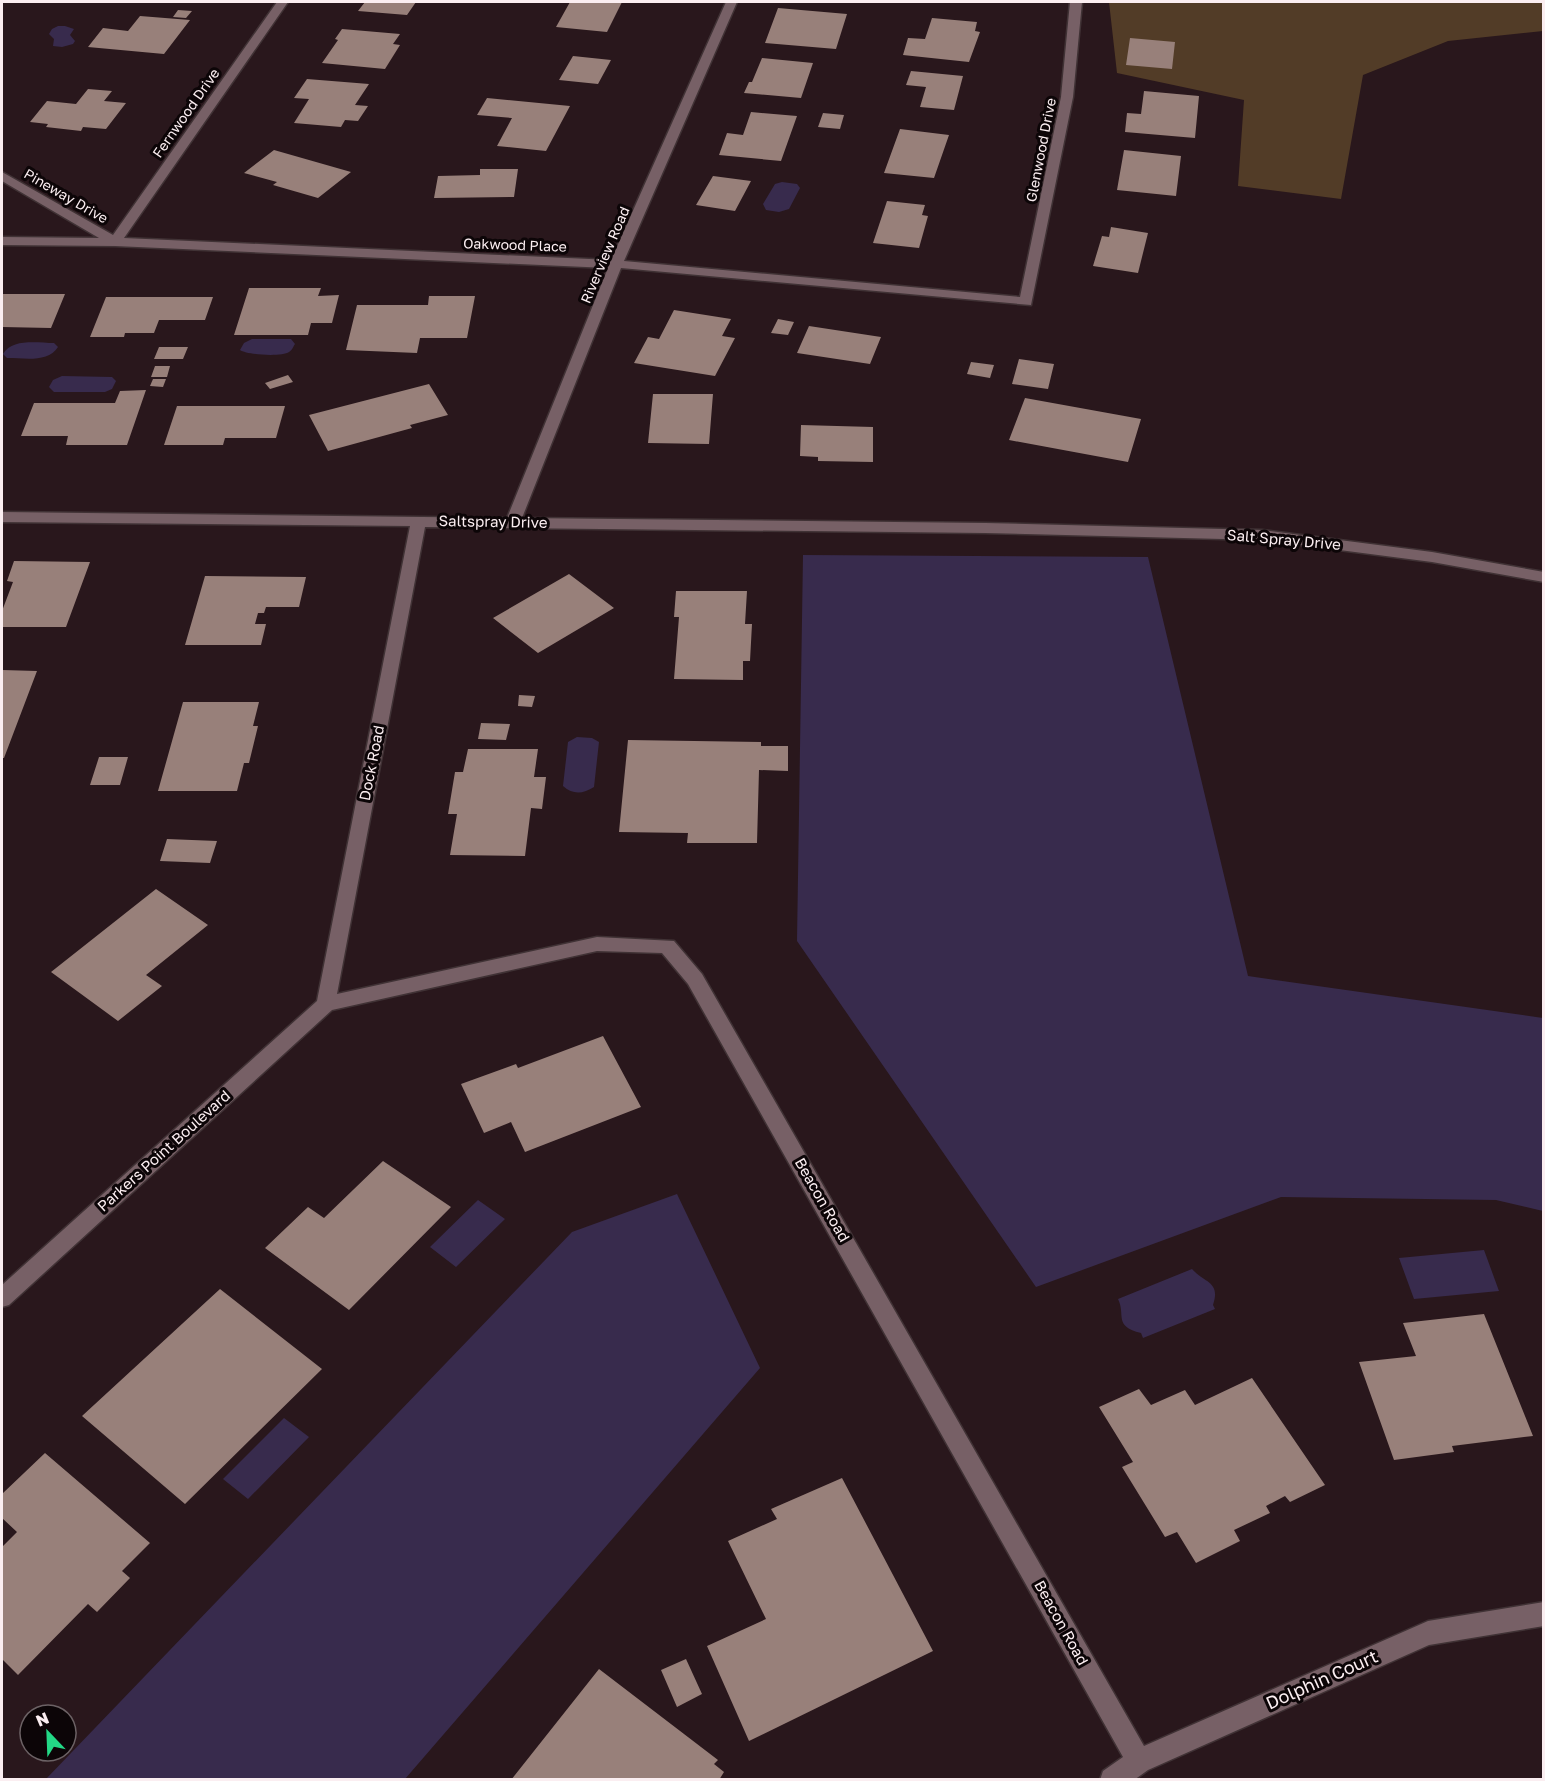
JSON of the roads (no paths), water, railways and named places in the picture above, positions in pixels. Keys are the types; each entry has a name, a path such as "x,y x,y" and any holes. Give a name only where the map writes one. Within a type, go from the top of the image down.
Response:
{"street":[{"name":"Fernwood Drive","path":"115,242 282,2"},
{"name":"Riverview Road","path":"512,523 616,264 732,2"},
{"name":"Glenwood Drive","path":"1026,302 1067,97 1076,2"},
{"name":"Pineway Drive","path":"2,176 115,242"},
{"name":"Oakwood Place","path":"2,241 115,242 616,264 1026,302"},
{"name":"Saltspray Drive","path":"2,518 985,528"},
{"name":"Dock Road","path":"326,1004 418,522"},
{"name":"Salt Spray Drive","path":"985,528 1262,535 1432,557 1544,578"},
{"name":"Beacon Road","path":"326,1004 597,944 667,946 695,979 1139,1761"},
{"name":"Parkers Point Boulevard","path":"2,1298 326,1004"},
{"name":"Dolphin Court","path":"1112,1779 1139,1761 1428,1633 1544,1614"}]}
